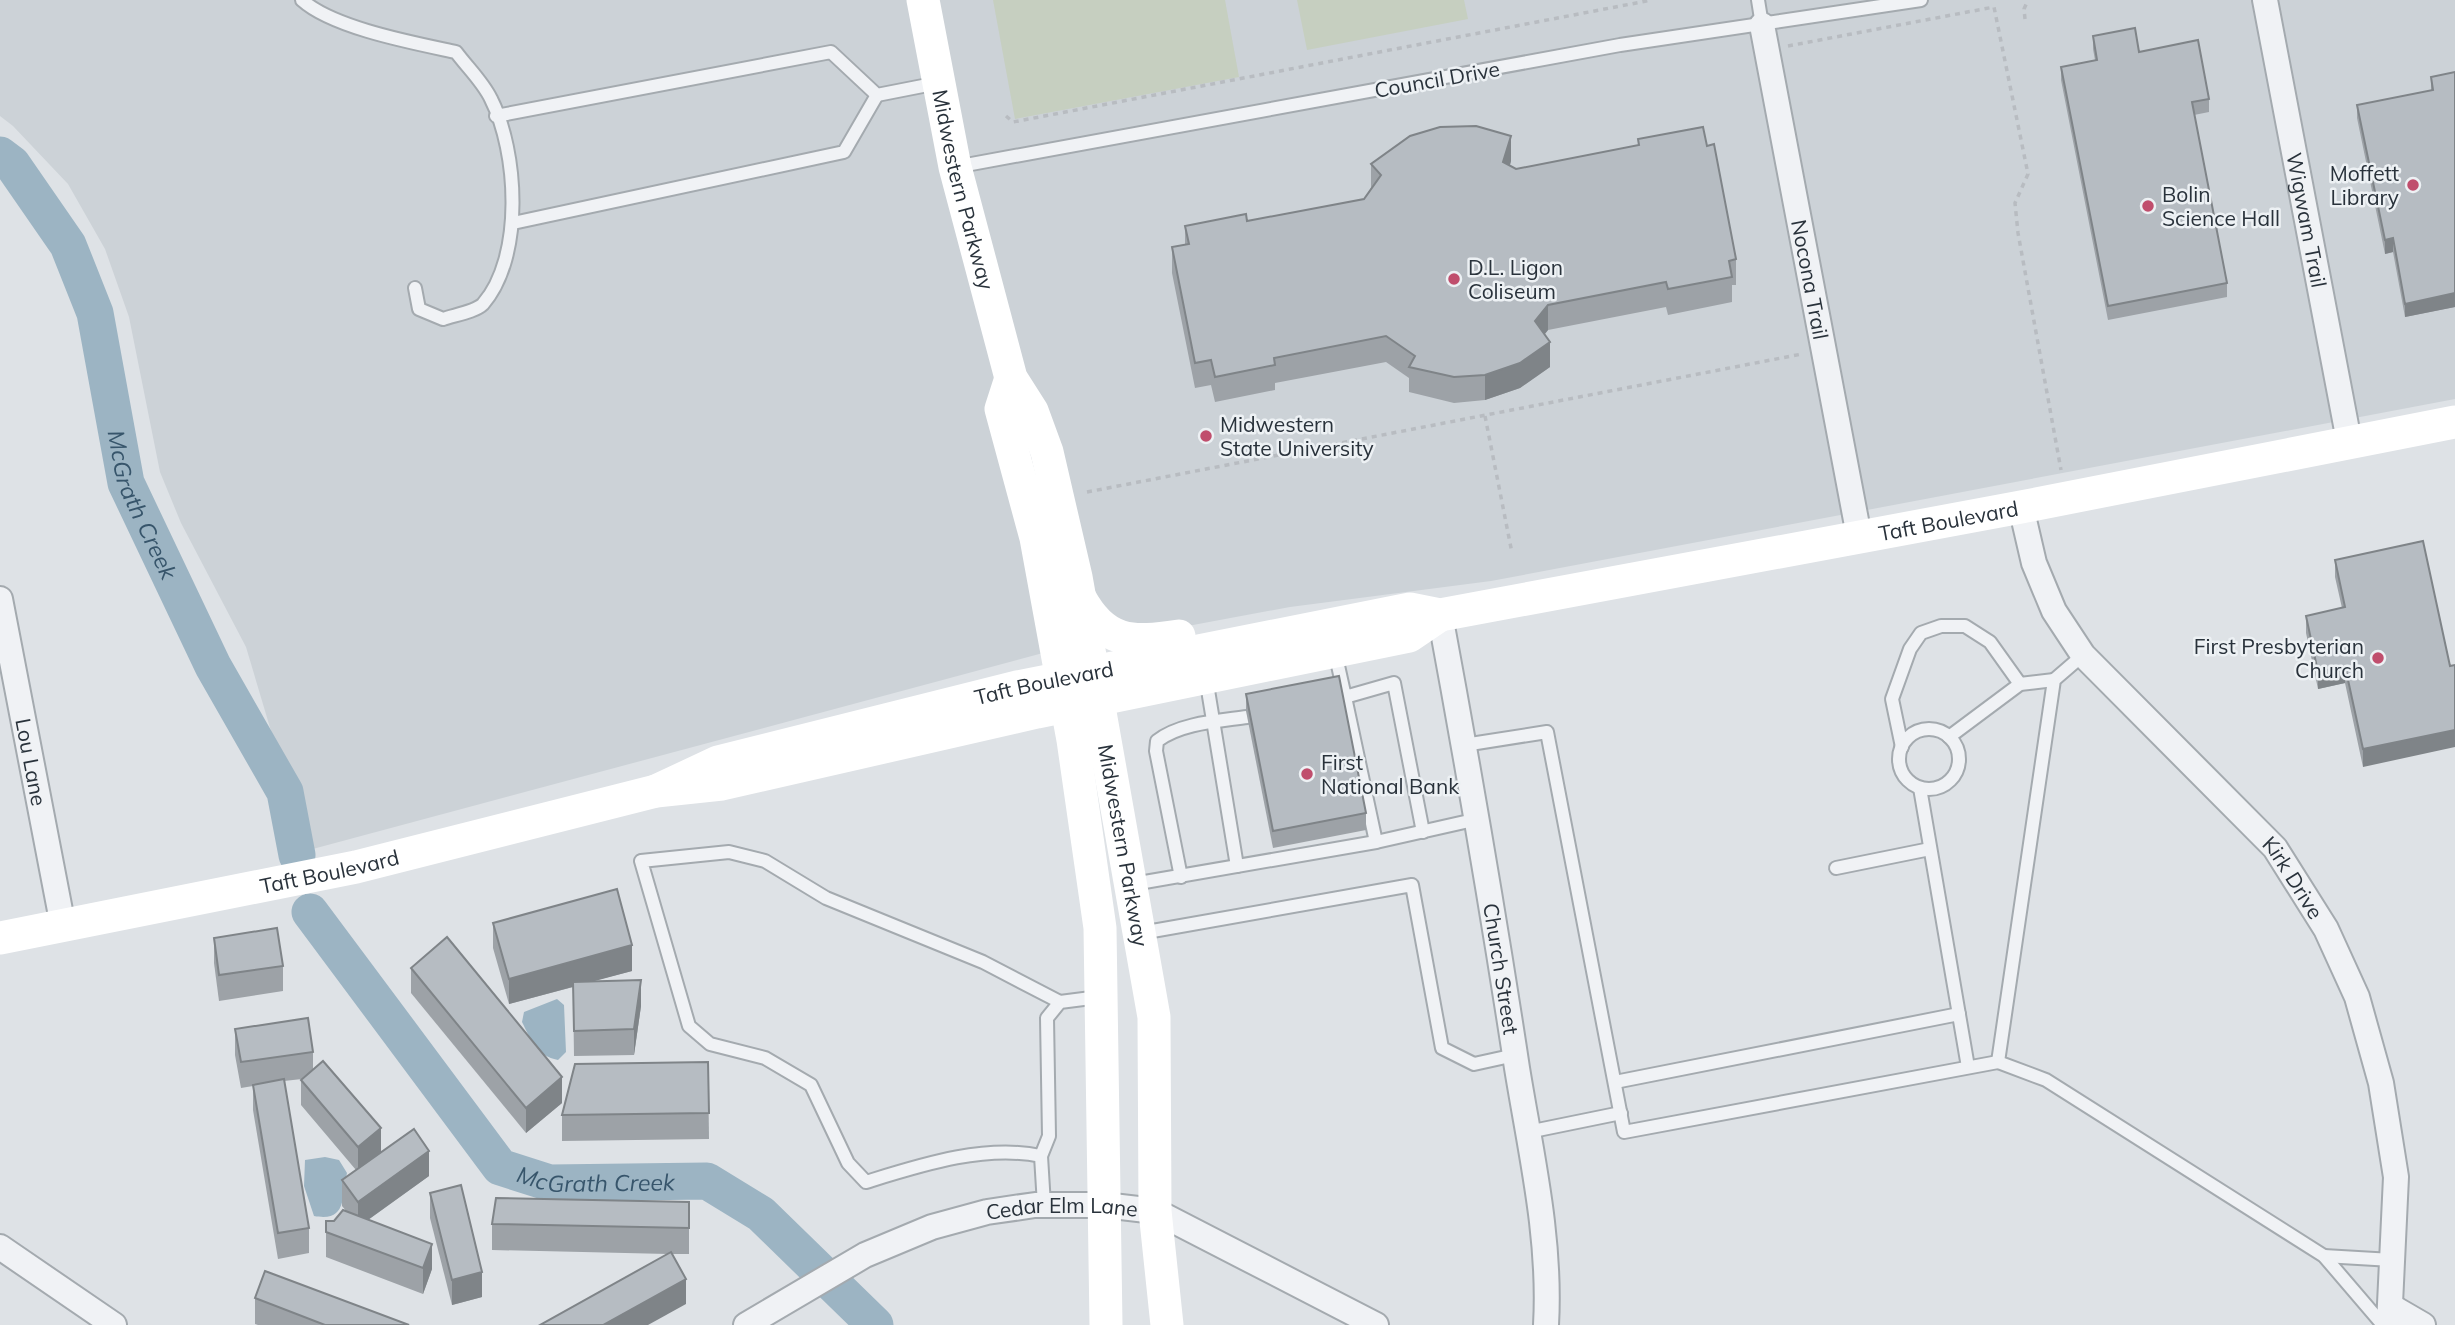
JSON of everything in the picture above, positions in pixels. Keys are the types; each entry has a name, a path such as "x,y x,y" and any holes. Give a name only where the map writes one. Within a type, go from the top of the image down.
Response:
{"street":[{"name":"Midwestern Parkway","path":"923,0 955,167 1011,378 1032,411 1047,452 1064,516 1080,597 1080,689 1100,928 1106,1325"},
{"name":"Wigwam Trail","path":"2265,0 2349,441"},
{"name":"Nocona Trail","path":"1762,25 1859,536"},
{"name":"Midwestern Parkway","path":"1011,378 1001,409 1080,689 1130,885 1154,1017 1155,1211 1167,1325"},
{"name":"Taft Boulevard","path":"0,938 356,867 656,791 718,762 1080,689 1376,615 1410,609 1440,615 2021,507 2455,422"},
{"name":"Kirk Drive","path":"2021,507 2039,575 2054,611 2083,655 2275,848 2326,929 2357,997 2381,1083 2396,1177 2388,1319"},
{"path":"1080,597 1089,614 1102,628 1120,638 1139,641 1259,625 1376,615"},
{"name":"Lou Lane","path":"0,599 63,926"},
{"name":"Taft Boulevard","path":"1080,689 1206,678 1335,652 1409,636 1440,615"},
{"name":"Church Street","path":"1440,615 1478,819 1542,1212 1548,1288 1546,1325"},
{"name":"Cedar Elm Lane","path":"746,1325 844,1267 932,1227 987,1212 1044,1205 1104,1205 1155,1211 1314,1296 1376,1325"},
{"path":"0,1247 114,1325"},
{"path":"2388,1319 2423,1325"}],"lane":[{"path":"302,0 315,11 404,41 456,52 491,99 512,169 513,223 498,281 481,306 443,319 419,309 415,288"},
{"path":"1758,0 1762,25"},
{"name":"Council Drive","path":"955,167 1620,46 1921,0"},
{"path":"496,116 831,52 877,95"},
{"path":"513,223 844,152 877,95 938,83"},
{"path":"1968,1068 1920,788 1904,775 1900,766 1902,747 1892,699 1910,649 1921,633 1941,626 1965,626 1990,642 2020,684"},
{"path":"1335,652 1376,842"},
{"path":"1950,737 2020,684 2054,680 2083,655"},
{"path":"1206,678 1237,866"},
{"path":"1998,1062 2054,680"},
{"path":"1343,698 1394,683 1423,832"},
{"path":"1181,877 1156,751 1157,741 1165,735 1213,721 1247,717"},
{"path":"1902,747 1914,733 1933,729 1950,737 1959,753 1955,774 1940,787 1920,788"},
{"path":"1464,745 1547,732 1625,1132 1998,1062 2046,1080 2324,1256 2388,1319"},
{"path":"1130,885 1376,842 1478,819"},
{"path":"1836,868 1930,849"},
{"path":"1041,1156 1012,1149 915,1167 866,1182 848,1163 811,1085 765,1058 710,1044 690,1026 640,861 729,852 765,860 826,898 983,962 1060,1002 1101,997"},
{"path":"1138,934 1412,884 1442,1048 1474,1064 1516,1055"},
{"path":"1044,1205 1041,1156 1049,1136 1047,1018 1060,1002"},
{"path":"1615,1082 1959,1014"},
{"path":"1528,1132 1621,1113"},
{"path":"2324,1256 2392,1260"}],"path":[{"path":"1006,116 1013,122 1020,121 1652,0"},
{"path":"2025,19 2024,9 2028,0"},
{"path":"1788,46 1994,7 2028,174 2022,193 2015,203 2061,470"},
{"path":"1087,492 1802,354"},
{"path":"1485,416 1511,553"}],"shaded area":[{"name":"Midwestern State University","path":"0,0 2455,0 2455,399 1491,581 1290,607 1043,653 309,850 291,773 271,731 246,647 181,523 160,472 129,317 105,249 68,184 13,126 0,116"}],"green space":[{"path":"993,0 1225,0 1239,77 1015,119"},
{"path":"1297,0 1464,0 1468,19 1307,50"}],"water":[{"path":"557,999 564,1005 566,1052 558,1060 540,1051 522,1022 524,1012"},
{"path":"325,1157 339,1160 347,1173 343,1199 338,1211 333,1215 314,1216 304,1186 305,1160"}],"building":[{"name":"Bolin Science Hall","path":"2135,28 2139,52 2198,40 2209,99 2192,102 2227,283 2108,306 2061,67 2097,60 2093,36"},
{"name":"Moffett Library","path":"2455,72 2455,293 2405,304 2393,238 2385,240 2357,105 2433,90 2431,77"},
{"name":"D.L. Ligon Coliseum","path":"1476,126 1511,136 1503,162 1516,169 1639,145 1638,139 1703,127 1707,146 1714,144 1736,259 1729,261 1732,277 1668,289 1666,282 1548,305 1535,321 1550,342 1520,363 1485,375 1454,377 1409,367 1415,356 1386,336 1274,358 1275,365 1215,377 1211,360 1195,363 1172,247 1189,244 1185,226 1246,214 1247,221 1364,199 1381,175 1371,164 1410,136 1440,127"},
{"name":"First Presbyterian Church","path":"2423,541 2450,666 2455,665 2455,730 2363,749 2345,666 2318,672 2306,616 2345,607 2335,560"},
{"name":"First National Bank","path":"1339,676 1366,813 1273,831 1246,694"},
{"path":"617,889 632,945 509,979 493,923"},
{"path":"277,928 283,966 219,975 214,938"},
{"path":"447,937 562,1077 526,1108 411,968"},
{"path":"641,980 634,1029 574,1031 573,982"},
{"path":"308,1018 313,1052 241,1062 235,1029"},
{"path":"323,1061 381,1128 358,1147 301,1080"},
{"path":"708,1062 709,1113 562,1115 575,1064"},
{"path":"284,1079 309,1228 278,1233 253,1085"},
{"path":"414,1129 429,1151 358,1202 342,1180"},
{"path":"461,1185 482,1272 452,1280 430,1193"},
{"path":"496,1198 689,1202 689,1228 492,1224"},
{"path":"343,1210 432,1244 423,1268 326,1232 326,1221 334,1221"},
{"path":"671,1252 686,1279 603,1325 540,1325"},
{"path":"265,1271 409,1325 325,1325 255,1298"}],"waterway":[{"name":"McGrath Creek","path":"0,155 12,164 68,245 95,313 126,483 213,666 285,792 297,855"},
{"name":"McGrath Creek","path":"310,912 500,1167 550,1183 707,1181 761,1214 875,1325"}],"place":[{"name":"Moffett Library","path":"2413,185"},
{"name":"Bolin Science Hall","path":"2148,206"},
{"name":"D.L. Ligon Coliseum","path":"1454,279"},
{"name":"Midwestern State University","path":"1206,436"},
{"name":"First Presbyterian Church","path":"2378,658"},
{"name":"First National Bank","path":"1307,774"}]}
